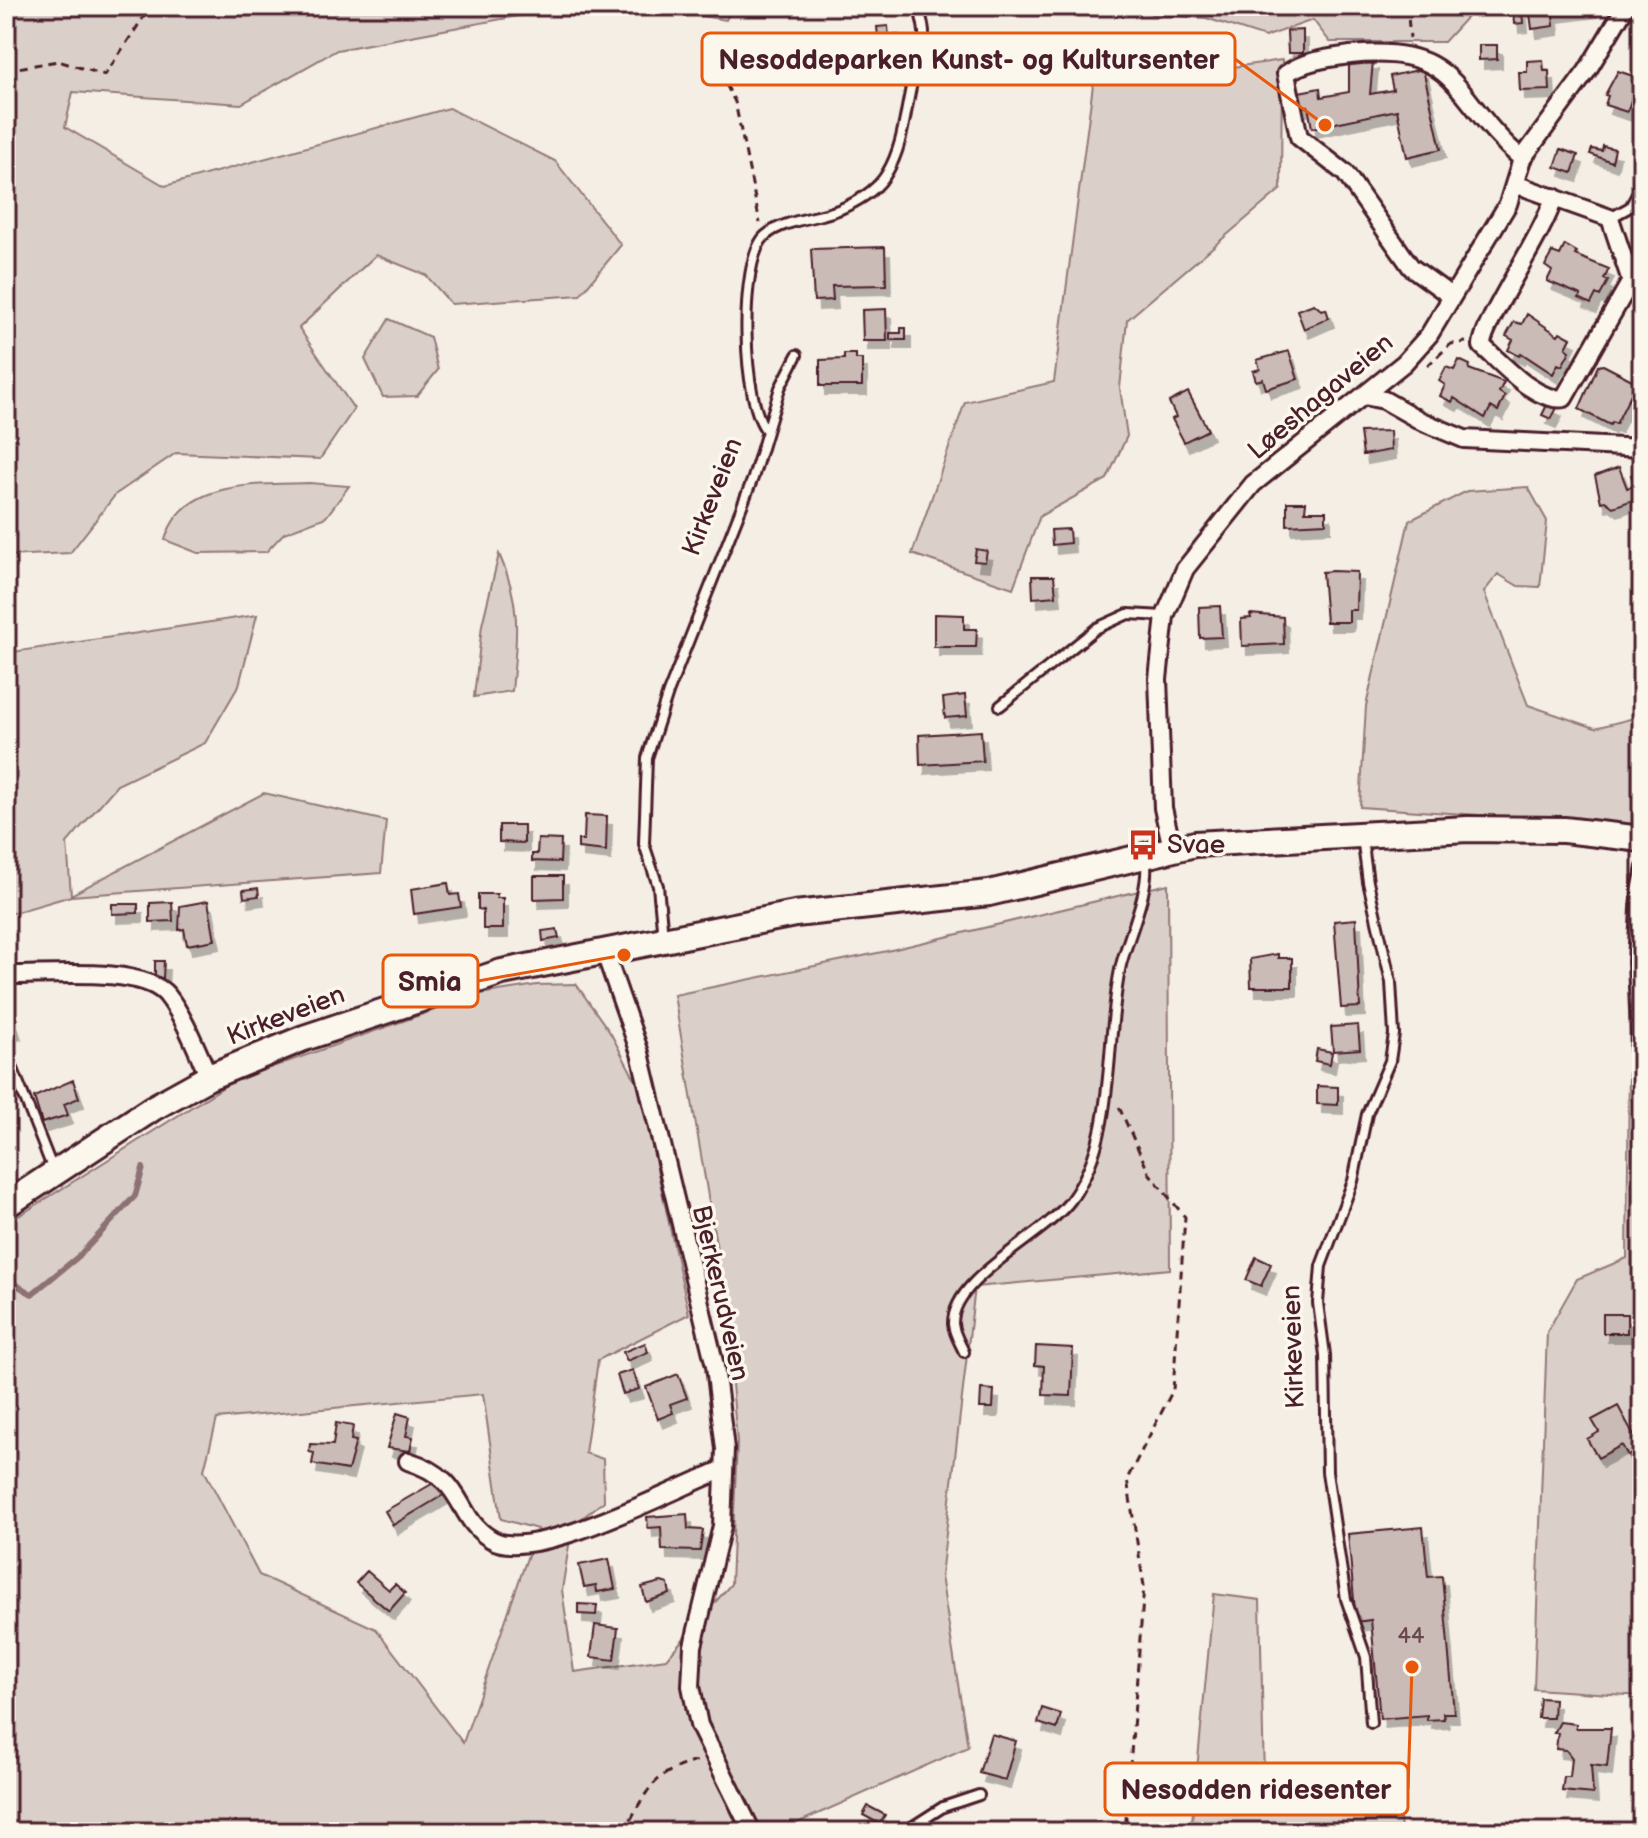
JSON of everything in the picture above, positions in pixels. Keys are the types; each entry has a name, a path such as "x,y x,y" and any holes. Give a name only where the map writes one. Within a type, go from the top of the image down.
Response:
{"main road":[{"name":"Kirkeveien","path":"6,1205 114,1132 209,1077 304,1038 502,972 795,914 989,893 1172,848 1522,829 1642,839"}],"street":[{"name":"Løeshagaveien","path":"1172,848 1163,808 1158,679 1165,616 1185,569 1253,484 1404,363 1429,335 1508,204 1522,159 1587,71 1626,6"},
{"path":"1451,296 1411,267 1345,173 1299,137 1285,79 1297,66 1333,57 1380,52 1411,55 1436,64 1504,143 1522,159"},
{"path":"1515,184 1554,197 1610,218 1636,285 1564,398 1553,399 1526,383 1482,346 1482,340 1545,226 1554,197"},
{"path":"1364,396 1384,400 1421,421 1464,439 1642,448"},
{"name":"Bjerkerudveien","path":"604,950 640,1053 715,1366 725,1449 722,1526 693,1646 691,1686 699,1725 752,1832"},
{"path":"6,975 130,977 152,984 167,995 209,1077"},
{"path":"408,1461 440,1475 488,1538 520,1547 555,1540 722,1470"}],"lane":[{"path":"763,238 774,231 848,205 874,190 887,173 905,124 913,77 924,43 919,8"},
{"path":"1610,218 1630,207 1642,185"},
{"name":"Kirkeveien","path":"663,938 658,886 644,844 647,758 668,693 753,478 767,431 757,412 749,356 751,265 763,238"},
{"path":"767,431 780,388 797,355"},
{"path":"1000,706 1097,628 1128,614 1165,616"},
{"name":"Kirkeveien","path":"1362,836 1368,882 1394,998 1394,1034 1390,1061 1367,1114 1353,1181 1321,1266 1318,1303 1326,1365 1327,1472 1346,1599 1366,1657 1371,1723"},
{"path":"964,1352 953,1322 957,1302 971,1285 1046,1225 1073,1198 1099,1140 1118,979 1144,884 1147,864 1144,854"},
{"path":"1642,867 1637,891 1633,962 1642,1176"},
{"path":"6,1051 55,1174"},
{"path":"1642,1293 1642,1344"},
{"path":"904,1832 943,1807 979,1795"}],"path":[{"path":"6,70 58,61 105,75 151,6"},
{"path":"1407,6 1411,55"},
{"path":"707,47 735,102 763,238"},
{"path":"1404,363 1425,368 1451,344 1482,340"},
{"path":"1104,1103 1118,1106 1149,1173 1185,1217 1173,1390 1127,1479 1144,1586 1125,1832"},
{"path":"624,1832 651,1784 672,1767 714,1758"}],"shaded area":[{"path":"6,6 571,6 337,50 241,104 73,92 65,127 165,186 449,108 555,161 621,245 580,295 451,304 426,275 376,255 299,328 354,409 320,459 176,453 116,494 70,553 6,556"},
{"path":"638,6 733,6 726,20"},
{"path":"1129,6 1477,6 1444,42 1330,42 1313,20 1265,37 1206,18 1155,15"},
{"path":"1198,58 1226,68 1282,60 1281,189 1127,320 1120,388 1127,436 1107,479 1040,516 1013,588 912,554 965,402 1054,382 1094,77"},
{"path":"389,319 430,337 438,370 417,396 383,397 365,359"},
{"path":"309,483 349,486 326,517 284,533 266,552 198,553 165,540 174,520 188,506 205,496 246,486"},
{"path":"1528,487 1547,521 1540,587 1518,586 1498,574 1484,592 1528,705 1595,728 1642,716 1642,826 1360,807 1366,706 1409,521 1467,491"},
{"path":"499,554 515,605 512,691 474,697 482,625"},
{"path":"257,615 239,685 205,743 117,785 67,843 71,895 264,793 386,821 381,873 71,896 6,915 6,653"},
{"path":"1642,873 1642,1696 1534,1689 1547,1332 1577,1279 1627,1258 1631,876"},
{"path":"1168,884 1170,1269 975,1287 941,1576 968,1747 777,1832 6,1832 6,1224 233,1081 480,994 537,985 576,984 611,1034 639,1087 689,1314 598,1360 585,1453 603,1459 604,1501 572,1526 562,1590 574,1672 666,1659 731,1584 737,1442 724,1291 674,995 887,951","holes":["483,1394 501,1519 537,1529 463,1743 376,1629 259,1575 204,1470 217,1419"]},
{"path":"1214,1594 1260,1600 1264,1780 1398,1788 1401,1832 1191,1832"}],"building":[{"path":"1529,6 1592,8 1553,13 1554,26 1532,29"},
{"path":"1513,10 1522,10 1523,23 1514,24"},
{"path":"888,26 889,36 898,35 898,42 906,42 907,53 899,54 900,60 870,63 869,46 864,47 863,38 878,37 877,27"},
{"path":"1303,30 1303,53 1288,53 1287,31"},
{"path":"1479,45 1497,45 1497,59 1479,60"},
{"path":"1543,60 1544,71 1549,71 1550,90 1520,91 1519,72 1527,72 1527,61"},
{"path":"1349,61 1373,61 1370,94 1393,90 1390,76 1423,69 1441,149 1407,157 1397,110 1312,128 1308,106 1302,107 1299,92 1320,88 1321,97 1349,92"},
{"path":"1618,71 1639,78 1627,112 1605,105 1608,96 1605,95"},
{"path":"1603,146 1615,149 1612,162 1590,154 1592,149 1602,151"},
{"path":"1561,149 1578,155 1572,173 1555,167"},
{"path":"1565,245 1577,252 1575,255 1609,269 1604,279 1608,281 1600,296 1596,294 1591,304 1579,298 1581,295 1547,281 1552,271 1545,266 1552,252 1560,255"},
{"path":"885,247 886,285 832,286 833,300 814,301 811,249"},
{"path":"1314,304 1321,310 1326,309 1329,318 1304,329 1297,310"},
{"path":"886,309 887,341 863,341 862,310"},
{"path":"1527,314 1558,335 1560,332 1571,338 1566,348 1570,351 1562,366 1558,364 1553,374 1521,353 1519,356 1508,350 1513,340 1506,336 1514,322 1522,324"},
{"path":"901,328 906,328 906,340 890,340 890,333 901,333"},
{"path":"1289,351 1298,379 1266,389 1263,379 1256,381 1253,371 1260,369 1257,360"},
{"path":"844,354 856,354 856,359 862,359 862,386 820,386 820,360 844,359"},
{"path":"1459,360 1470,365 1469,369 1504,382 1499,392 1505,396 1498,411 1491,407 1485,418 1454,398 1452,402 1440,396 1445,385 1439,381 1446,367 1454,370"},
{"path":"1603,365 1634,381 1635,386 1616,424 1612,422 1610,425 1579,409 1598,366"},
{"path":"1188,392 1208,430 1184,442 1172,419 1176,417 1169,402"},
{"path":"1548,403 1557,408 1551,419 1542,415"},
{"path":"1390,431 1391,450 1363,455 1360,432"},
{"path":"1619,467 1627,488 1634,486 1639,498 1613,507 1605,501 1601,502 1595,476"},
{"path":"1642,471 1642,494 1639,495 1631,475"},
{"path":"1287,502 1306,502 1305,511 1326,511 1326,523 1287,525"},
{"path":"1069,529 1070,543 1052,545 1051,530"},
{"path":"976,549 987,551 985,562 974,561"},
{"path":"1322,572 1357,572 1356,610 1349,610 1349,622 1326,622"},
{"path":"1032,576 1054,576 1056,596 1033,598"},
{"path":"1220,606 1222,637 1200,638 1199,607"},
{"path":"934,614 964,615 964,629 977,629 976,647 934,647"},
{"path":"1250,614 1283,617 1284,644 1242,646 1241,619 1251,618"},
{"path":"965,695 967,716 945,718 943,698"},
{"path":"981,731 983,761 920,765 919,735"},
{"path":"585,815 607,816 606,851 578,848 578,840 584,840"},
{"path":"499,825 524,825 524,843 499,842"},
{"path":"538,839 561,840 560,862 532,861 532,854 537,854"},
{"path":"534,876 563,876 563,898 534,899"},
{"path":"448,883 450,895 459,894 461,907 414,914 411,889"},
{"path":"258,888 259,896 244,898 243,890"},
{"path":"478,894 497,894 497,898 503,898 503,929 483,929 483,910 478,909"},
{"path":"208,901 215,940 187,945 184,929 179,930 180,906"},
{"path":"172,902 173,921 150,922 150,903"},
{"path":"112,904 138,904 138,913 112,914"},
{"path":"1356,919 1360,1007 1341,1008 1334,921"},
{"path":"557,929 559,938 543,941 542,931"},
{"path":"1278,954 1278,958 1292,958 1292,987 1251,987 1250,959"},
{"path":"155,961 164,961 163,978 155,978"},
{"path":"10,1012 16,1030 6,1033 6,1013"},
{"path":"1358,1025 1360,1049 1333,1051 1331,1027"},
{"path":"1317,1049 1332,1052 1330,1064 1315,1061"},
{"path":"73,1080 79,1098 64,1104 68,1115 42,1123 34,1097"},
{"path":"1317,1086 1338,1087 1338,1105 1317,1104"},
{"path":"1256,1257 1271,1264 1261,1286 1246,1280"},
{"path":"1603,1314 1627,1314 1627,1333 1603,1333"},
{"path":"645,1343 648,1352 627,1361 623,1352"},
{"path":"1036,1346 1073,1348 1071,1396 1043,1395 1044,1366 1035,1365"},
{"path":"633,1370 639,1389 623,1394 617,1375"},
{"path":"678,1374 687,1398 670,1404 673,1413 658,1419 646,1387"},
{"path":"981,1389 994,1390 993,1408 980,1408"},
{"path":"1618,1406 1641,1449 1628,1456 1622,1445 1598,1458 1587,1439 1599,1432 1592,1420"},
{"path":"397,1413 410,1417 406,1436 413,1437 410,1451 387,1448"},
{"path":"336,1423 353,1426 351,1440 356,1441 348,1470 312,1464 314,1453 309,1452 310,1444 333,1445"},
{"path":"437,1481 445,1494 393,1525 385,1511"},
{"path":"687,1514 688,1529 703,1530 700,1551 662,1550 661,1527 648,1528 647,1517"},
{"path":"1423,1527 1428,1577 1442,1576 1454,1713 1443,1713 1444,1719 1427,1720 1427,1715 1380,1719 1371,1620 1356,1622 1348,1534"},
{"path":"609,1559 615,1589 597,1592 596,1585 584,1587 579,1565"},
{"path":"367,1571 389,1590 395,1584 405,1593 389,1611 356,1583"},
{"path":"661,1582 668,1584 670,1594 646,1602 642,1587"},
{"path":"578,1604 597,1605 596,1615 578,1614"},
{"path":"595,1625 618,1628 614,1660 591,1657"},
{"path":"1540,1698 1554,1699 1553,1718 1538,1718"},
{"path":"1042,1708 1061,1714 1057,1729 1038,1723"},
{"path":"1560,1722 1576,1724 1576,1728 1611,1728 1607,1767 1591,1765 1593,1794 1562,1791 1564,1777 1570,1777 1572,1758 1566,1750 1556,1749 1558,1733 1554,1733"},
{"path":"991,1734 1016,1741 1005,1780 979,1773"},
{"path":"868,1806 885,1815 880,1824 863,1815"}],"waterway":[{"path":"6,1279 32,1294 79,1256 135,1196 143,1168"}],"place":[{"name":"Nesoddeparken Kunst- og Kultursenter","path":"1325,125"},
{"name":"Svae","path":"1143,845"},
{"name":"Smia","path":"624,955"},
{"name":"Nesodden ridesenter","path":"1412,1667"}]}
